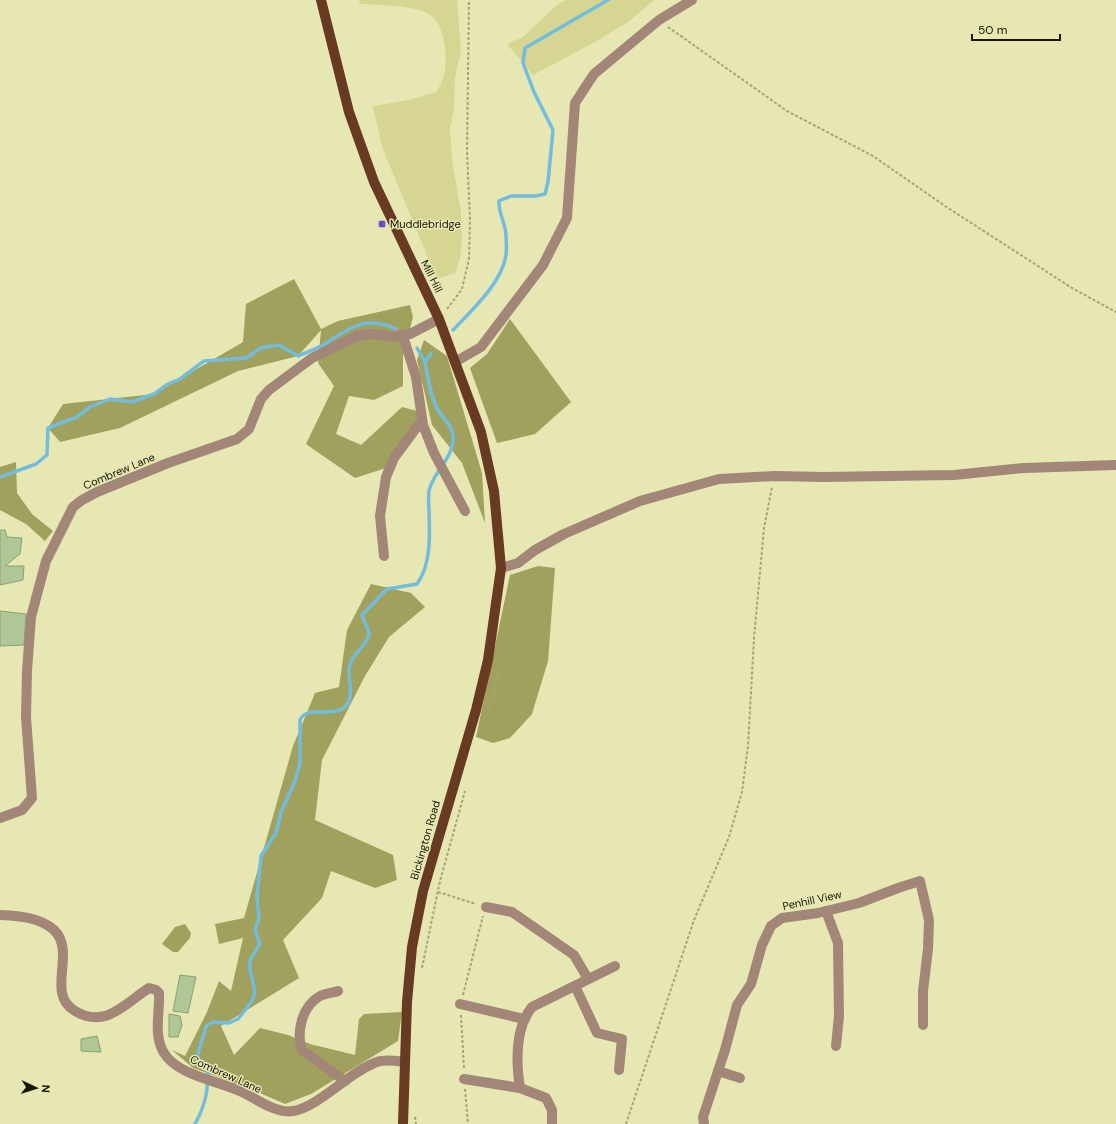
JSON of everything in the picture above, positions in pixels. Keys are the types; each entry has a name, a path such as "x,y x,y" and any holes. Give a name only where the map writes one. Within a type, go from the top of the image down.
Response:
{"main road":[{"name":"Mill Hill","path":"321,0 349,112 374,182 439,319 481,432 494,491 501,568"},
{"name":"Bickington Road","path":"403,1124 404,1062 412,947 423,891 488,660 501,568"}],"street":[{"path":"455,362 481,347 544,265 567,218 575,103 594,74 659,20 692,0"},
{"name":"Combrew Lane","path":"0,818 22,810 32,798 26,717 27,671 31,617 46,561 73,507 97,492 168,463 237,439 249,429 261,399 269,390 312,358 357,336 371,334 394,337 404,336 439,319"},
{"path":"404,336 416,377 422,420 434,453 465,511"},
{"path":"384,556 380,516 386,477 394,458 422,420"},
{"path":"501,568 518,563 535,550 564,534 640,501 720,480 775,476 823,477 954,475 1024,468 1116,465"},
{"name":"Penhill View","path":"704,1124 703,1117 725,1050 737,1005 751,984 762,945 770,926 782,918 826,911 859,903 920,881 929,920 928,949 923,991 923,1025"},
{"path":"486,907 512,912 518,916 574,956 588,979"},
{"path":"826,911 838,943 839,1016 836,1046"},
{"name":"Combrew Lane","path":"0,915 24,917 41,921 55,931 60,942 62,953 61,988 63,1001 71,1009 86,1018 101,1018 110,1015 149,988 156,990 159,993 159,1037 164,1053 172,1062 190,1073 241,1091 263,1103 283,1110 294,1111 313,1103 378,1061 404,1062"},
{"path":"520,1088 516,1066 524,1019 532,1007 615,966"},
{"path":"575,986 596,1033 622,1039 618,1070"},
{"path":"338,991 320,996 312,1002 304,1014 298,1033 302,1050 345,1081"},
{"path":"460,1004 524,1019"},
{"path":"718,1071 740,1078"},
{"path":"464,1079 520,1088 546,1098 552,1110 552,1124"}],"path":[{"path":"439,319 462,289 469,260 470,220 467,152 469,0"},
{"path":"659,20 787,110 873,156 945,206 1072,288 1116,312"},
{"path":"626,1124 694,920 729,837 742,792 748,746 754,638 764,528 775,476"},
{"path":"487,715 496,684 498,670"},
{"path":"422,969 438,892 465,790"},
{"path":"438,892 486,907 460,1004 468,1124"},
{"path":"415,1116 416,1124"}],"green space":[{"path":"359,0 457,0 461,51 455,77 454,110 450,128 452,159 461,213 462,241 460,258 455,273 437,279 382,147 373,106 409,100 436,92 443,76 445,65 446,53 442,35 436,20 427,13 398,6 360,4"},
{"path":"566,0 654,0 628,22 595,42 533,75 507,44 523,37 558,4"}],"shaded area":[{"path":"294,279 321,329 338,321 410,305 413,317 403,356 403,386 374,400 349,396 336,434 361,445 402,407 421,412 386,468 355,478 306,444 334,386 318,363 321,330 298,356 238,371 120,428 60,442 48,428 63,404 154,394 243,342 246,304"},
{"path":"510,319 571,402 535,434 497,443 470,368 487,354"},
{"path":"424,340 447,356 482,473 485,523 462,463 432,425 417,360"},
{"path":"16,462 17,493 32,514 53,531 45,541 26,524 0,510 0,467"},
{"path":"538,566 555,568 548,661 532,714 510,738 493,743 476,737 510,575"},
{"path":"371,584 411,593 425,607 389,637 365,676 322,760 315,820 393,855 397,880 375,888 331,871 322,898 283,940 299,978 221,1026 234,1055 260,1028 288,1035 310,1044 355,1055 359,1019 364,1014 402,1012 398,1041 311,1094 285,1104 246,1087 193,1068 172,1050 185,1056 207,1012 219,981 231,991 243,938 219,944 215,924 244,918 293,746 315,693 339,687 347,630"},
{"path":"185,924 191,933 190,938 178,952 173,952 162,944 175,927"}],"building":[{"path":"0,530 5,530 7,537 22,538 20,554 5,566 24,566 23,580 0,585"},
{"path":"0,611 26,614 24,645 0,646"},
{"path":"180,975 196,977 188,1013 173,1011"},
{"path":"169,1014 180,1016 182,1025 178,1037 169,1037"},
{"path":"97,1036 101,1052 81,1051 81,1039"}],"waterway":[{"path":"453,330 485,296 499,276 503,265 506,255 506,234 499,201 511,196 536,196 545,194 548,182 553,130 534,92 523,63 525,48 608,0"},
{"path":"0,477 36,464 47,455 48,428 77,417 90,407 110,399 132,402 154,394 168,384 180,379 204,361 246,358 261,348 279,345 298,356 323,345 349,329 366,323 375,323 396,329"},
{"path":"417,348 425,362"},
{"path":"195,1124 202,1109 208,1081 208,1065 197,1058 206,1026 213,1022 229,1023 238,1019 252,1001 255,992 250,969 250,960 260,944 255,929 259,919 257,896 261,856 276,833 281,812 295,781 300,763 300,720 308,713 337,711 346,705 350,696 350,664 369,635 362,615 387,589 417,584 425,568 429,550 429,491 434,479 452,449 453,442 451,428 435,405 431,393 425,362 431,354"}],"place":[{"name":"Muddlebridge","path":"382,224"}]}
